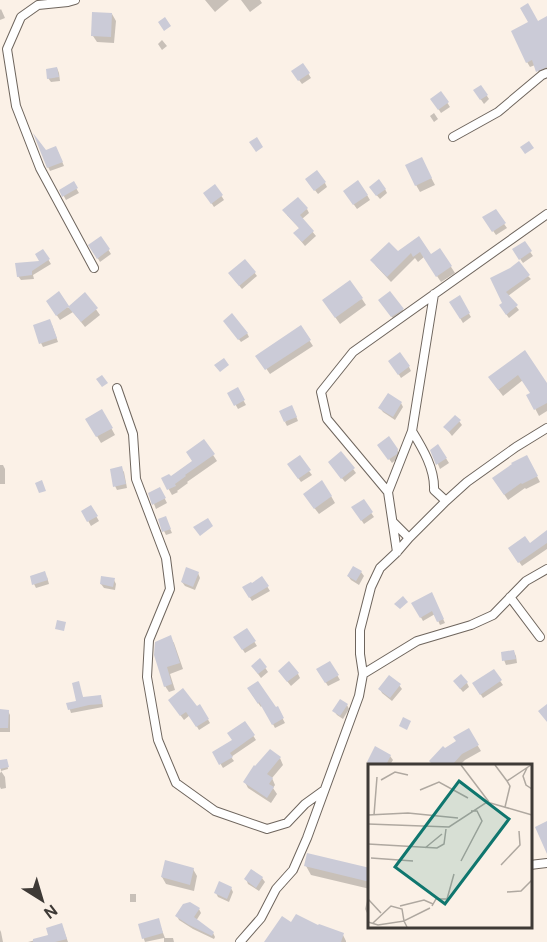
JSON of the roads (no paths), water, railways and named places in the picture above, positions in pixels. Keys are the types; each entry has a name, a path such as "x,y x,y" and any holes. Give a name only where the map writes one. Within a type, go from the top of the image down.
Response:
{"street":[{"path":"75,0 68,3 38,5 21,17 7,49 16,106 40,168 94,268"},
{"path":"453,137 498,112 547,73"},
{"path":"388,492 327,419 321,392 353,351 547,214"},
{"path":"397,552 388,492 412,431 434,294"},
{"path":"117,388 133,434 136,479 166,558 170,589 149,640 147,677 158,740 176,783 215,811 267,829 287,823 305,804 324,790"},
{"path":"240,942 261,918 276,889 293,870 307,838 359,696 363,674 360,630 371,587 380,568 467,482 547,428"},
{"path":"412,431 424,450 435,479 434,490 446,501"},
{"path":"392,522 409,538"},
{"path":"363,674 417,641 471,625 493,615 526,581 547,569"},
{"path":"510,597 540,637"},
{"path":"532,865 547,863"}]}
